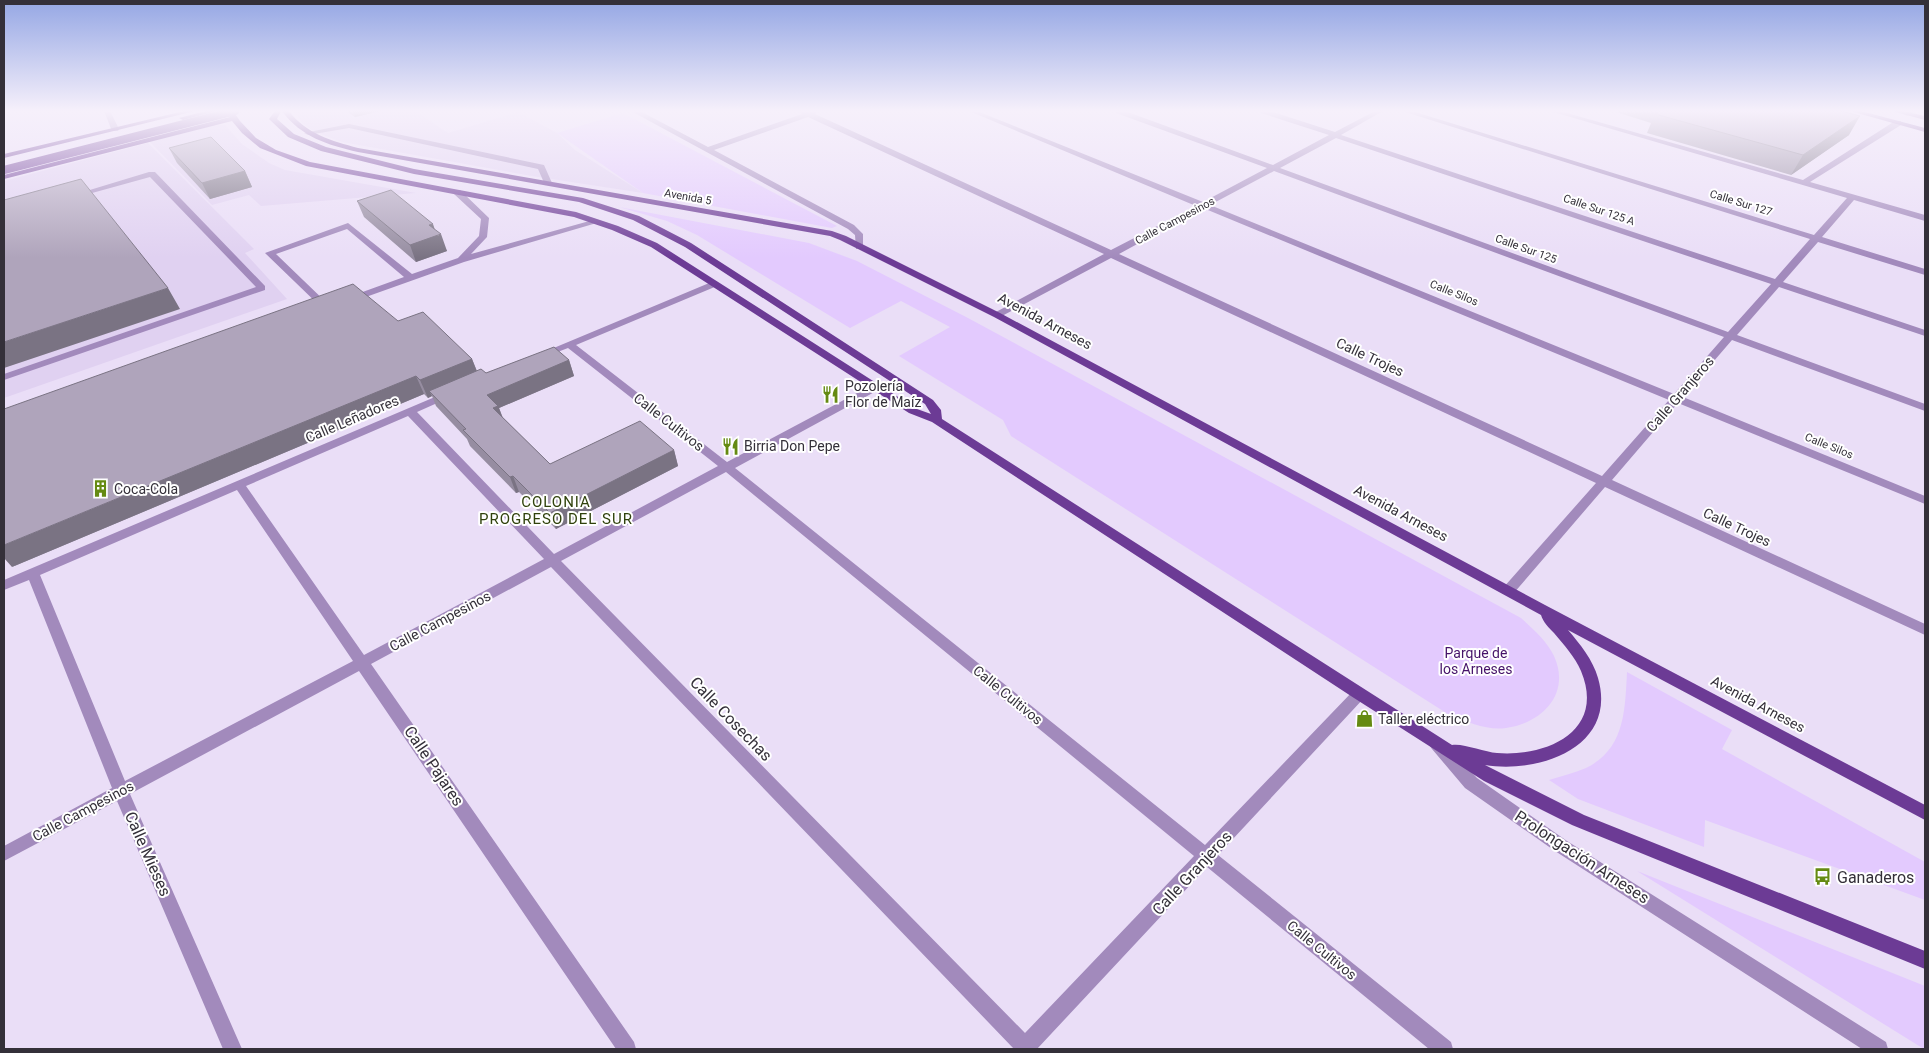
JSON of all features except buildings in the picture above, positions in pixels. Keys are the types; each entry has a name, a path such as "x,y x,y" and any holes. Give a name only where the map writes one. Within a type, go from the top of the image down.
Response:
{"main road":[{"path":"4,164 19,160"},
{"path":"4,170 44,160"},
{"path":"4,177 68,160"},
{"path":"296,160 576,215 654,245 913,411 936,420 1433,742 1456,751 1501,760 1547,755 1564,747 1578,737 1588,724 1593,710 1594,694 1591,678 1584,662 1573,646 1540,609"},
{"path":"365,160 563,196 615,210 642,220 688,245 861,360 933,405 938,414 936,420"},
{"name":"Avenida 5","path":"416,160 832,234 859,247"},
{"name":"Avenida Arneses","path":"859,247 997,315 1540,609 1925,812"},
{"name":"Prolongación Arneses","path":"1433,742 1490,776 1578,820 1925,960"}],"street":[{"path":"509,160 541,167 548,183"},
{"path":"727,160 851,227 860,234 859,247"},
{"name":"Calle Trojes","path":"913,160 1925,630"},
{"name":"Calle Silos","path":"1093,160 1925,500"},
{"name":"Calle Sur 125","path":"1253,160 1925,408"},
{"name":"Calle Campesinos","path":"997,315 1288,160"},
{"name":"Calle Sur 125 A","path":"1414,160 1925,333"},
{"name":"Calle Sur 127","path":"1565,160 1925,272"},
{"path":"1725,160 1925,218"},
{"path":"1804,183 1840,160"},
{"path":"4,377 262,288 152,174 69,197"},
{"path":"457,192 485,218 483,237 461,260"},
{"name":"Calle Granjeros","path":"1508,591 1852,197"},
{"path":"412,278 348,226 270,253 323,310 412,278 461,260 596,222"},
{"path":"534,359 714,284"},
{"name":"Calle Cultivos","path":"569,344 728,468 1444,1049"},
{"name":"Calle Campesinos","path":"4,854 728,468 876,387"},
{"name":"Calle Leñadores","path":"4,585 463,388"},
{"name":"Calle Cosechas","path":"410,410 553,561 1026,1048"},
{"name":"Calle Pajares","path":"239,484 627,1049"},
{"name":"Calle Mieses","path":"33,573 121,791 233,1049"},
{"name":"Calle Granjeros","path":"1026,1048 1359,694"},
{"name":"Prolongación Arneses","path":"1433,742 1471,783 1561,846 1879,1049"}],"shaded area":[{"path":"83,160 165,160 254,249 245,253 287,299 4,398 4,181"},
{"path":"168,160 265,160 285,170 416,193 261,206 249,195 212,205"},
{"path":"443,160 591,160 643,193"}],"green space":[{"path":"596,160 712,160 837,226 832,228 643,193"},
{"name":"Parque de los Arneses","path":"619,207 809,243 857,261 968,318 1521,618 1544,640 1554,656 1559,682 1556,694 1542,713 1532,720 1506,728 1485,727 1451,716 1011,436 1003,420 899,356 950,327 901,301 850,328 697,235 667,221"},
{"path":"1627,672 1732,730 1722,749 1925,862 1925,900 1705,820 1704,847 1578,799 1549,780 1586,768 1599,760 1609,750 1616,739 1623,714"},
{"path":"1637,871 1925,986 1925,1049 1924,1049"}],"place":[{"name":"Pozolería Flor de Maíz","path":"831,394"},
{"name":"Birria Don Pepe","path":"730,446"},
{"name":"Coca-Cola","path":"100,489"},
{"name":"Taller eléctrico","path":"1364,719"},
{"name":"Ganaderos","path":"1823,877"}],"district":[{"name":"COLONIA PROGRESO DEL SUR","path":"556,510"}]}
